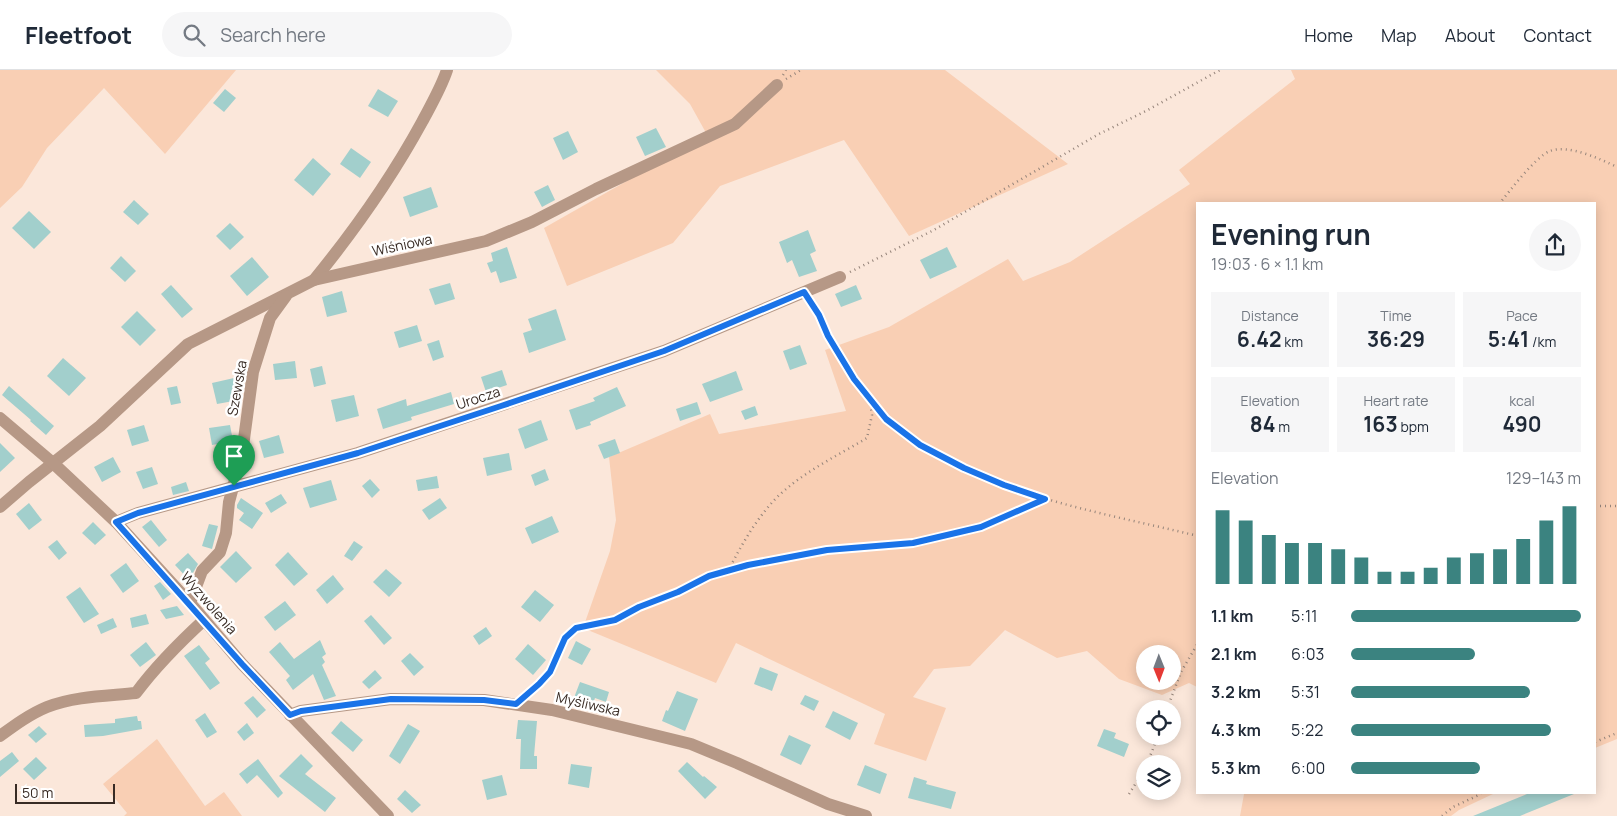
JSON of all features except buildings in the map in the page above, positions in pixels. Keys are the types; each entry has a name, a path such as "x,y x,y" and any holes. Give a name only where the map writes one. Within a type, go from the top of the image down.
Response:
{"street":[{"path":"314,280 378,194 411,143 447,70"},
{"name":"Wiśniowa","path":"0,507 100,426 188,344 314,280 486,241 532,222 596,189 735,124 777,85"},
{"name":"Urocza","path":"116,522 138,513 358,453 664,351 840,277"},
{"name":"Szewska","path":"190,603 202,571 220,552 226,533 229,502 242,454 253,372 270,318 288,293"},
{"name":"Wyzwolenia","path":"0,418 53,463 116,522 190,603 242,664 388,816"},
{"path":"0,736 25,718 59,703 136,693 173,648 204,620"},
{"name":"Myśliwska","path":"290,715 301,711 391,699 484,700 552,710 691,744 828,804 866,816"}],"path":[{"path":"840,277 932,231 1099,134 1146,111 1220,70"},
{"path":"1500,202 1524,174 1549,151 1564,149 1583,153 1617,167"},
{"path":"804,292 819,315 822,326 854,379 886,419 920,445 964,468 1004,485 1045,499 1196,536"},
{"path":"728,571 749,532 770,505 794,483 867,438 872,415 870,400"},
{"path":"516,704 550,672 565,638 576,628 615,620 639,607 678,592 709,576 748,565 827,550 913,543 981,527 1045,499"},
{"path":"1596,506 1617,506"},
{"path":"1170,700 1180,672 1196,646"},
{"path":"1596,742 1617,733"},
{"path":"1130,794 1136,784"},
{"path":"1442,816 1454,807 1481,794"}],"shaded area":[{"path":"0,70 236,70 165,154 104,88 47,148 22,187 0,208"},
{"path":"656,70 945,70 1068,164 909,236 844,140 720,186 673,243 567,286 544,228 648,169 710,140 690,104"},
{"path":"1291,70 1617,70 1617,739 1596,748 1596,202 1196,202 1196,686 1189,683 1181,687 1181,645 1136,645 1136,685 1119,679 1087,651 1057,658 1005,630 970,666 934,669 913,697 946,708 926,761 874,744 885,714 736,643 716,683 583,628 610,551 616,520 609,457 710,414 719,434 846,411 825,350 889,327 1008,259 1023,281 1070,262 1190,184 1179,170 1295,79"},
{"path":"1149,690 1173,690 1162,695"},
{"path":"157,739 205,806 224,792 242,816 124,816 127,813 103,784"},
{"path":"1244,794 1493,794 1459,810 1451,816 1240,816"}],"route":[{"path":"804,292 819,315 822,326 854,379 886,419 920,445 964,468 1004,485 1045,499 981,527 913,543 827,550 748,565 709,576 678,592 639,607 615,620 576,628 565,638 550,672 516,704 484,700 391,699 301,711 290,715 242,664 190,603 116,522 138,513 234,486 358,453 664,351 804,292"}]}
